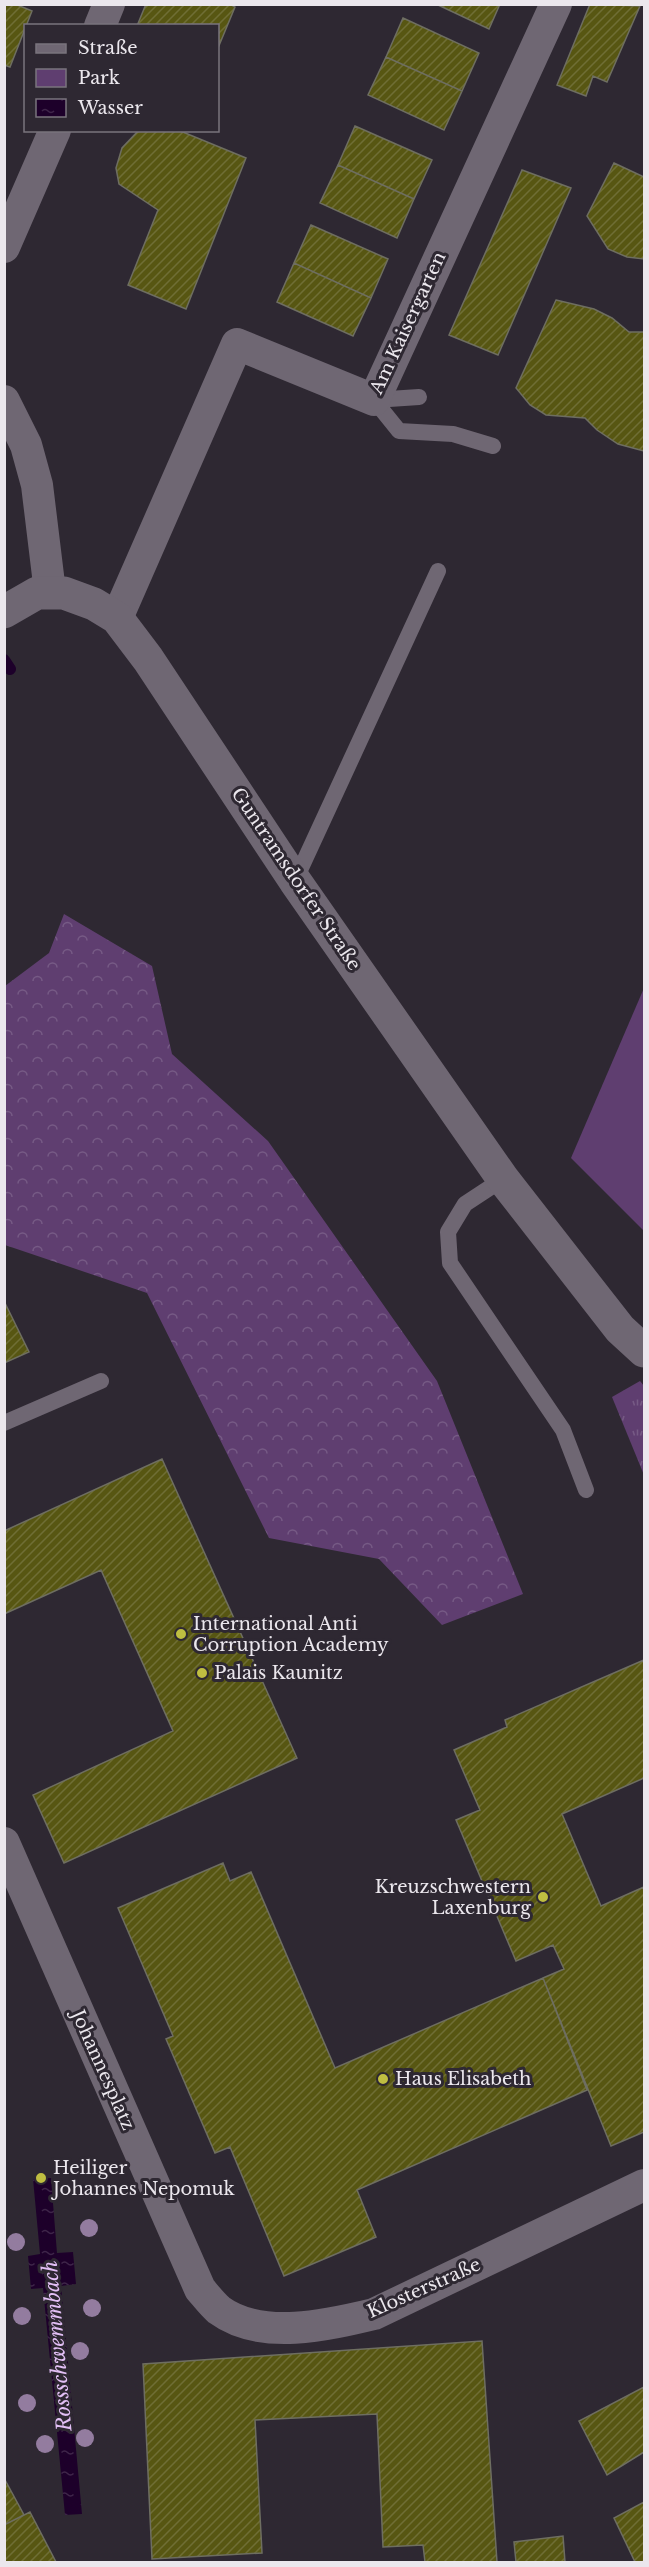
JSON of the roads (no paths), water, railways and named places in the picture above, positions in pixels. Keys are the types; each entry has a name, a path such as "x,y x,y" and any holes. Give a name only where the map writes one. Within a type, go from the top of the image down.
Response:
{"main road":[{"name":"Guntramsdorfer Straße","path":"50,592 79,597 117,618 147,659 295,881 503,1179 620,1329 645,1351"},
{"path":"4,612 29,596 50,592"}],"street":[{"path":"101,24 110,4"},
{"name":"Am Kaisergarten","path":"117,618 237,344 374,400 556,4"},
{"path":"4,247 54,132"},
{"path":"4,400 26,445 37,485 50,592"},
{"name":"Johannesplatz","path":"4,1843 185,2256"},
{"name":"Klosterstraße","path":"185,2256 200,2289 220,2310 248,2324 290,2328 325,2325 374,2314 645,2185"}],"lane":[{"path":"374,400 419,397"},
{"path":"374,400 399,431 453,434 493,446"},
{"path":"295,881 438,571"},
{"path":"503,1179 465,1204 448,1232 450,1263 563,1430 586,1490"},
{"path":"4,1423 101,1381"}],"water":[{"name":"Rossschwemmbach","path":"51,2178 57,2253 73,2252 76,2284 61,2286 82,2514 65,2515 43,2288 31,2289 28,2256 40,2254 33,2179"}],"waterway":[{"path":"4,660 10,669"}],"place":[{"name":"International Anti Corruption Academy","path":"181,1634"},
{"name":"Palais Kaunitz","path":"202,1673"},
{"name":"Kreuzschwestern Laxenburg","path":"543,1897"},
{"name":"Haus Elisabeth","path":"383,2079"},
{"name":"Heiliger Johannes Nepomuk","path":"41,2178"}]}
